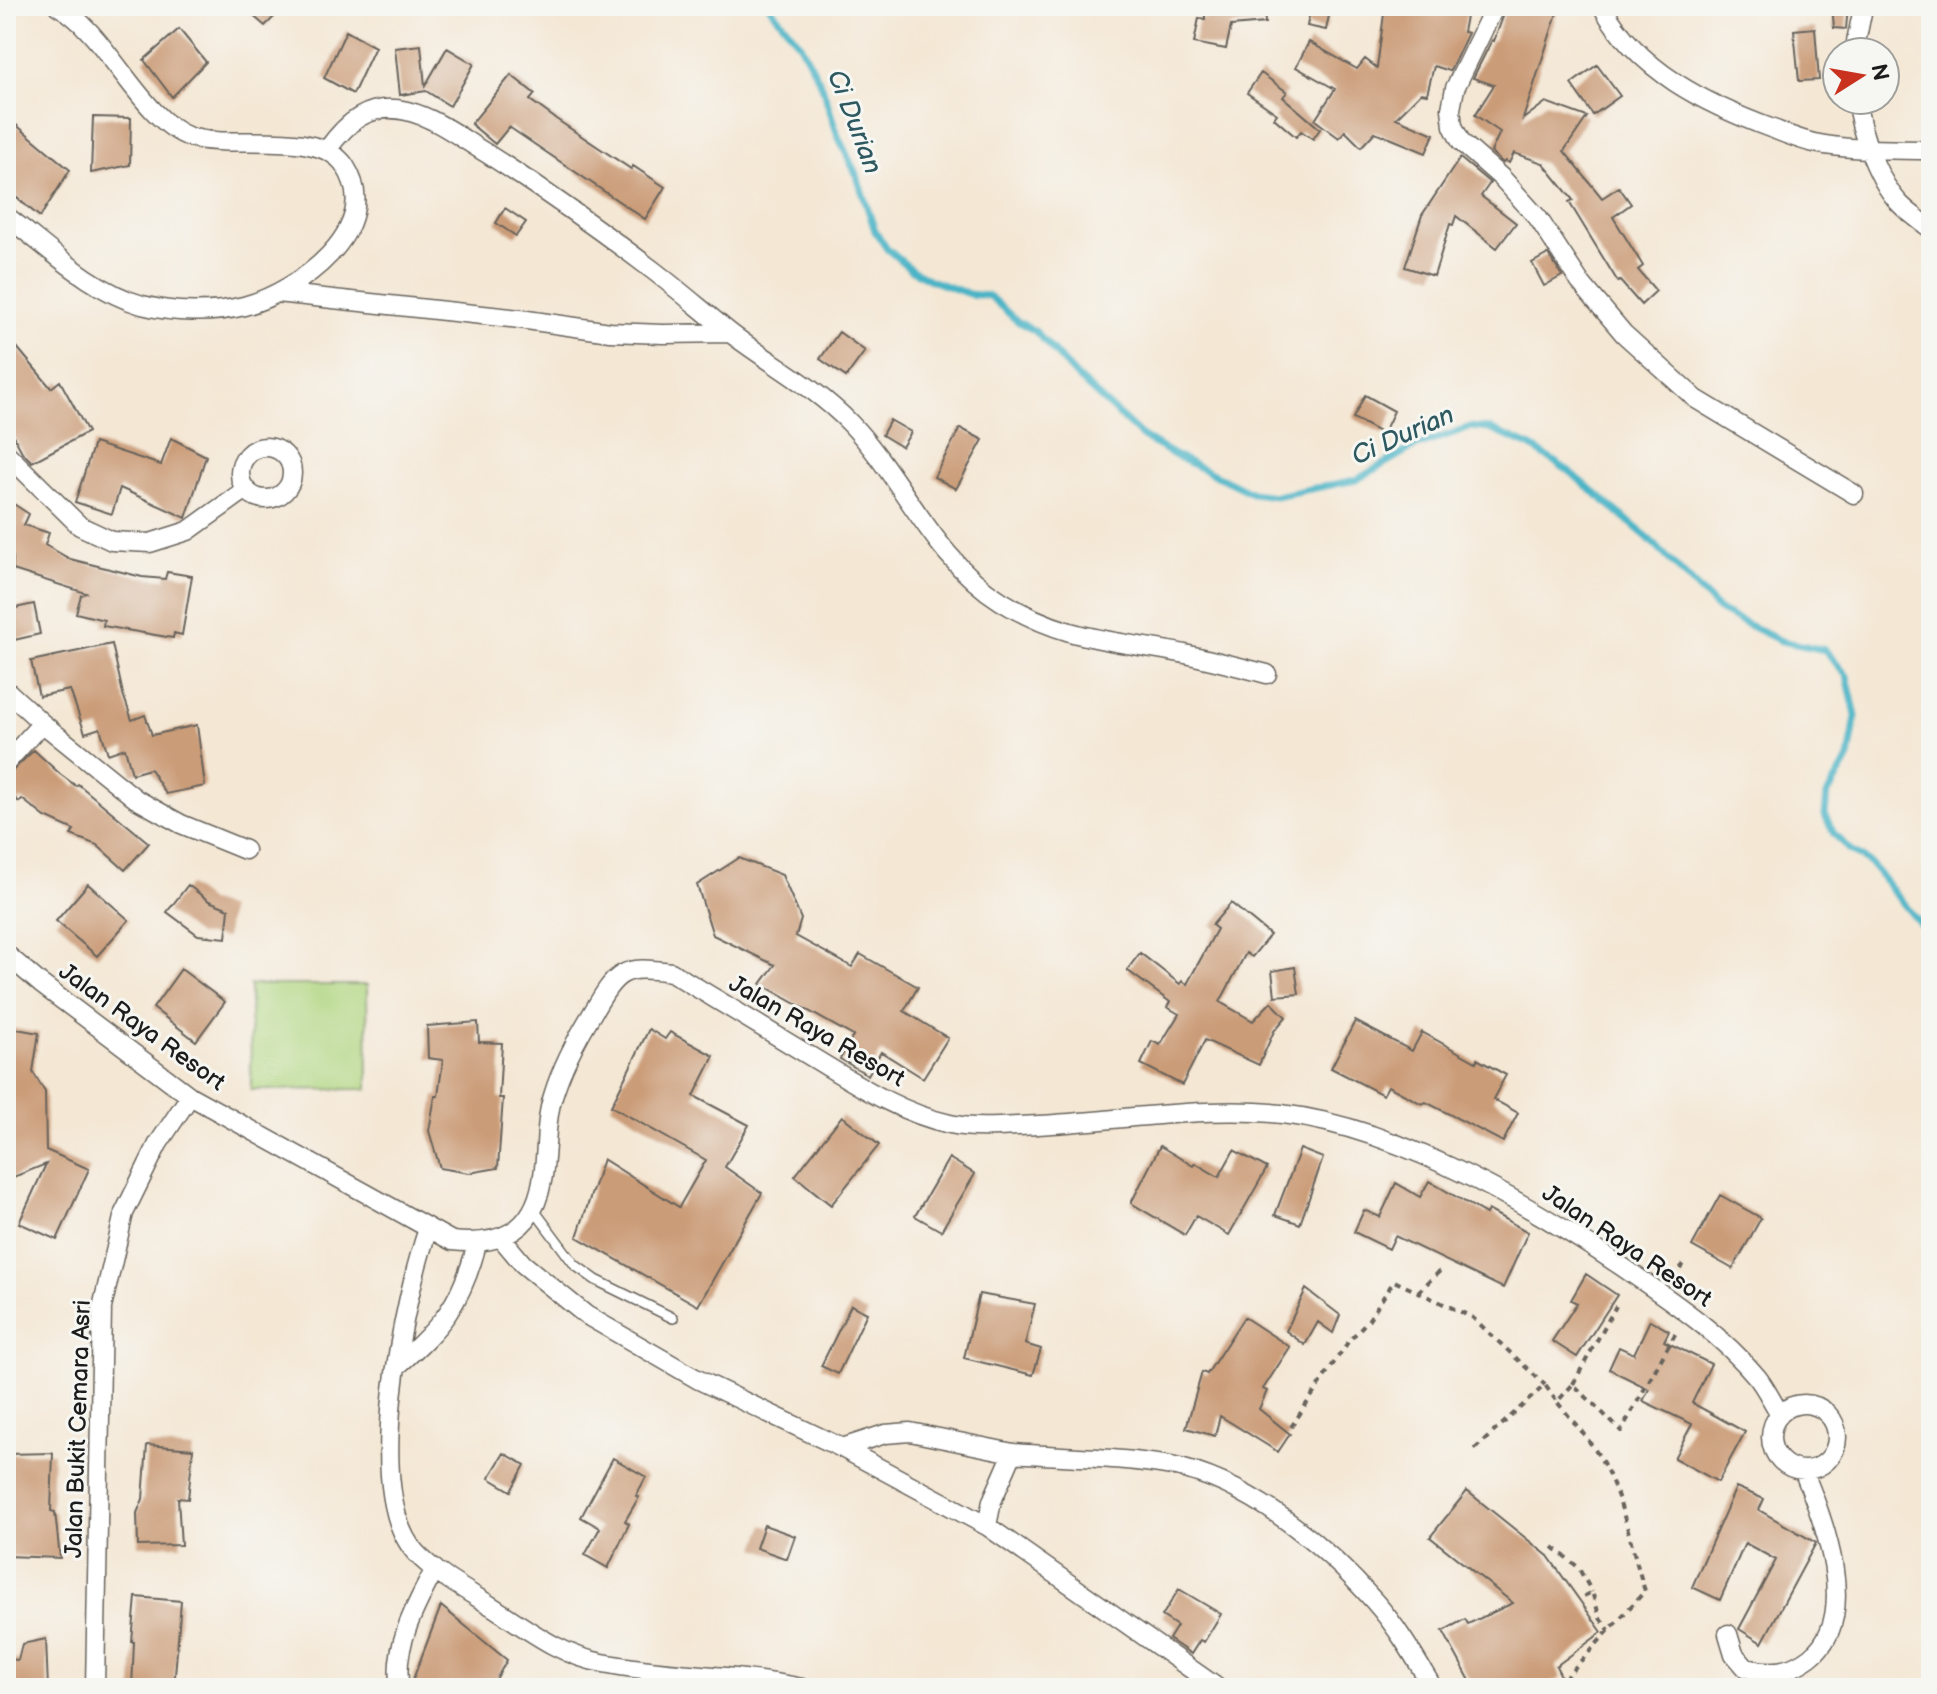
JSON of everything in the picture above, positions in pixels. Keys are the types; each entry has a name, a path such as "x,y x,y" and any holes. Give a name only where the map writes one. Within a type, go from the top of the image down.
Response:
{"street":[{"path":"6,216 83,275 111,292 143,305 185,311 217,311 244,306 277,293 319,263 340,244 352,226 356,203 352,182 345,164 327,150 285,141 210,142 173,129 156,114 78,23 58,6"},
{"path":"1495,6 1455,88 1451,109 1453,126 1461,142 1502,178 1538,218 1580,282 1624,334 1696,399 1854,494"},
{"path":"1602,6 1617,32 1639,55 1672,81 1729,111 1813,143 1931,150"},
{"path":"1857,36 1862,13 1860,6"},
{"path":"327,150 343,128 361,114 384,108 407,111 440,124 518,173 643,263 730,333 801,382 851,424 905,494 924,525 970,577 1000,600 1070,634 1185,654 1267,674"},
{"path":"1861,116 1868,148 1883,178 1899,203 1931,229"},
{"path":"277,293 505,317 610,332 730,333"},
{"path":"6,453 80,526 112,541 150,543 188,531 245,490"},
{"path":"6,690 136,799 181,824 245,850"},
{"path":"6,763 42,723"},
{"name":"Jalan Raya Resort","path":"6,954 190,1096 452,1241 477,1244 502,1239"},
{"name":"Jalan Raya Resort","path":"533,1209 542,1182 545,1138 553,1096 575,1043 611,981 627,971 671,972 877,1096 916,1114 953,1125 997,1127 1087,1123 1209,1111 1260,1112 1318,1120 1385,1141 1451,1168 1534,1210 1581,1239 1719,1338 1758,1378 1780,1414"},
{"name":"Jalan Bukit Cemara Asri","path":"95,1688 102,1308 124,1213 158,1144 190,1096"},
{"path":"533,1209 517,1229 502,1239 523,1264 586,1315 697,1379 842,1448 987,1526 1218,1688"},
{"path":"428,1229 412,1284 396,1367 389,1436 390,1480 401,1526 415,1552 435,1569 559,1650 601,1663 802,1688"},
{"path":"396,1367 434,1333 457,1299 477,1244"},
{"path":"1811,1404 1821,1408 1835,1424 1837,1435 1831,1455 1824,1463 1803,1470 1782,1462 1775,1454 1771,1432 1780,1414 1790,1406 1811,1404"},
{"path":"842,1448 885,1434 910,1432 1013,1453 1172,1466 1212,1479 1249,1495 1336,1563 1375,1603 1405,1642 1433,1688"},
{"path":"987,1526 992,1501 1013,1453"},
{"path":"1728,1634 1734,1654 1746,1668 1778,1671 1795,1668 1815,1653 1829,1633 1836,1589 1822,1521 1803,1470"},
{"path":"400,1688 397,1674 401,1651 415,1606 435,1569"}],"lane":[{"path":"533,1209 575,1265 596,1280 673,1318"}],"path":[{"path":"1418,1292 1443,1268"},
{"path":"1291,1427 1348,1342 1369,1319 1394,1281 1472,1317 1545,1385 1586,1436 1603,1463 1618,1496 1645,1591 1556,1688"},
{"path":"1557,1402 1573,1384 1616,1306"},
{"path":"1573,1384 1621,1431 1687,1313"},
{"path":"1475,1449 1545,1385"},
{"path":"1553,1547 1578,1567 1592,1592 1600,1618 1609,1630"},
{"path":"1584,1596 1592,1592"}],"green space":[{"path":"250,985 367,985 368,1089 251,1090"}],"building":[{"path":"242,6 285,6 265,26"},
{"path":"1205,6 1264,6 1265,23 1231,26 1226,49 1194,43 1199,18 1205,19"},
{"path":"1311,6 1331,6 1326,30 1307,26"},
{"path":"1385,6 1419,6 1447,14 1449,6 1468,6 1463,32 1468,33 1450,71 1434,66 1427,94 1421,93 1396,118 1434,134 1426,153 1375,132 1361,147 1345,131 1339,138 1315,120 1335,89 1296,67 1309,42 1357,69 1365,59 1377,68"},
{"path":"1507,6 1552,6 1550,10 1557,13 1523,119 1546,102 1587,117 1564,151 1602,198 1619,187 1631,204 1613,217 1643,266 1638,270 1656,291 1641,305 1618,282 1569,202 1573,200 1543,163 1514,153 1509,163 1503,163 1491,152 1500,132 1475,115 1494,85 1473,78 1494,41"},
{"path":"1832,6 1848,6 1846,29 1834,28"},
{"path":"1815,28 1819,80 1799,81 1794,30"},
{"path":"179,29 206,62 172,97 144,60"},
{"path":"346,31 375,47 353,94 324,78"},
{"path":"421,45 425,86 447,48 474,64 450,106 426,91 400,95 395,48"},
{"path":"1597,65 1620,96 1593,115 1571,84"},
{"path":"1261,73 1287,92 1283,97 1320,129 1313,139 1301,131 1296,137 1274,118 1277,114 1247,93"},
{"path":"511,75 535,94 530,100 556,119 631,169 633,166 665,187 645,219 509,127 495,144 471,124"},
{"path":"93,117 131,118 130,165 91,173"},
{"path":"14,123 70,170 40,217 6,189 6,135"},
{"path":"1460,158 1490,183 1481,196 1516,223 1497,248 1456,216 1453,225 1450,224 1434,276 1405,267 1422,215"},
{"path":"505,208 526,222 516,236 496,223"},
{"path":"1548,254 1562,276 1544,286 1532,263"},
{"path":"839,332 865,351 846,377 820,359"},
{"path":"6,334 51,388 60,381 88,432 32,462 22,452 6,422"},
{"path":"1365,395 1394,411 1383,434 1353,418"},
{"path":"890,420 911,432 902,447 882,435"},
{"path":"960,428 983,440 956,489 934,477"},
{"path":"171,438 206,456 186,518 120,488 112,514 75,502 94,443 161,465"},
{"path":"6,499 29,514 24,525 49,533 45,545 70,559 142,577 165,579 167,572 192,576 182,635 174,633 173,638 103,626 104,620 76,613 81,595 86,593 13,570 13,557 9,555 6,561"},
{"path":"34,604 40,634 6,642 6,610"},
{"path":"112,644 132,720 145,715 152,735 197,725 205,786 166,794 150,769 132,774 125,748 108,754 100,728 85,733 70,690 39,696 31,661"},
{"path":"34,750 149,843 125,870 97,845 71,835 74,830 45,817 22,799 19,802 6,790 6,777"},
{"path":"739,858 782,875 801,919 796,936 852,967 860,954 918,987 904,1011 948,1038 923,1078 881,1052 868,1075 840,1059 853,1036 761,984 775,965 713,935 697,885"},
{"path":"88,884 129,920 97,956 56,921"},
{"path":"188,885 209,901 229,909 226,938 198,935 167,912"},
{"path":"1231,903 1270,935 1252,957 1246,953 1220,1002 1253,1021 1271,1002 1286,1017 1274,1031 1259,1065 1205,1040 1182,1085 1141,1064 1152,1041 1160,1045 1179,1014 1167,1007 1170,1002 1127,970 1140,953 1180,984 1182,981 1187,984 1217,929 1212,925"},
{"path":"1295,967 1299,994 1275,996 1272,971"},
{"path":"181,969 225,1002 196,1041 153,1008"},
{"path":"1355,1021 1412,1051 1422,1032 1506,1075 1493,1099 1518,1113 1503,1142 1426,1102 1422,1104 1388,1086 1383,1095 1331,1068"},
{"path":"478,1022 479,1042 502,1043 499,1098 503,1098 498,1168 469,1173 440,1168 429,1131 443,1060 428,1058 427,1026"},
{"path":"6,1027 39,1033 33,1072 45,1092 46,1150 89,1169 57,1240 19,1223 46,1164 6,1180"},
{"path":"649,1029 665,1039 670,1032 714,1056 694,1096 749,1125 725,1167 762,1193 698,1306 577,1237 603,1159 679,1207 706,1160 611,1106"},
{"path":"842,1116 879,1145 831,1205 795,1176"},
{"path":"1160,1146 1219,1177 1234,1150 1267,1168 1229,1235 1196,1216 1185,1235 1131,1203"},
{"path":"1300,1149 1323,1158 1300,1224 1275,1215"},
{"path":"949,1158 975,1174 941,1231 915,1216"},
{"path":"1429,1181 1486,1214 1488,1210 1528,1232 1503,1288 1395,1236 1389,1249 1354,1232 1364,1210 1380,1217 1396,1183 1420,1197"},
{"path":"1720,1195 1761,1218 1733,1269 1692,1246"},
{"path":"1586,1274 1617,1295 1577,1357 1552,1341 1577,1303 1571,1300"},
{"path":"1306,1289 1340,1315 1333,1333 1318,1322 1305,1345 1286,1331"},
{"path":"979,1294 1035,1304 1025,1344 1041,1349 1033,1375 964,1358"},
{"path":"851,1305 867,1313 838,1374 821,1366"},
{"path":"1244,1317 1290,1347 1263,1389 1267,1391 1259,1409 1290,1434 1278,1452 1220,1416 1215,1436 1186,1428 1202,1372 1207,1374"},
{"path":"1650,1320 1669,1331 1664,1341 1711,1364 1692,1403 1745,1432 1718,1482 1674,1458 1692,1424 1643,1401 1649,1389 1609,1369 1619,1347 1634,1354"},
{"path":"147,1445 193,1449 188,1499 178,1498 181,1545 138,1546 137,1513 143,1499"},
{"path":"53,1453 51,1511 55,1512 60,1558 6,1556 6,1454"},
{"path":"504,1453 525,1465 511,1491 489,1478"},
{"path":"613,1458 646,1477 625,1521 629,1524 608,1568 585,1555 600,1528 581,1517"},
{"path":"1736,1487 1764,1499 1759,1510 1816,1543 1762,1643 1739,1629 1776,1560 1745,1543 1720,1600 1692,1587"},
{"path":"1467,1491 1548,1556 1602,1632 1556,1666 1562,1678 1543,1688 1474,1688 1443,1631 1465,1619 1468,1624 1513,1603 1430,1537"},
{"path":"764,1525 795,1536 787,1559 756,1548"},
{"path":"1179,1589 1221,1614 1204,1642 1200,1640 1191,1654 1169,1639 1177,1626 1162,1616"},
{"path":"136,1597 181,1601 174,1688 132,1688"},
{"path":"441,1606 507,1660 491,1688 422,1688 412,1682"},
{"path":"46,1639 48,1688 6,1688 6,1659 18,1660 22,1644"}],"waterway":[{"name":"Ci Durian","path":"769,6 800,44 822,86 875,231 887,249 912,270 930,280 969,294 989,296 1017,321 1035,331 1078,378 1143,437 1252,493 1275,496 1356,480 1412,448 1470,427 1490,429 1530,446 1569,471 1647,537 1720,611 1781,641 1825,650 1847,676 1856,716 1849,758 1827,795 1825,815 1834,834 1850,850 1870,863 1931,937"}]}
